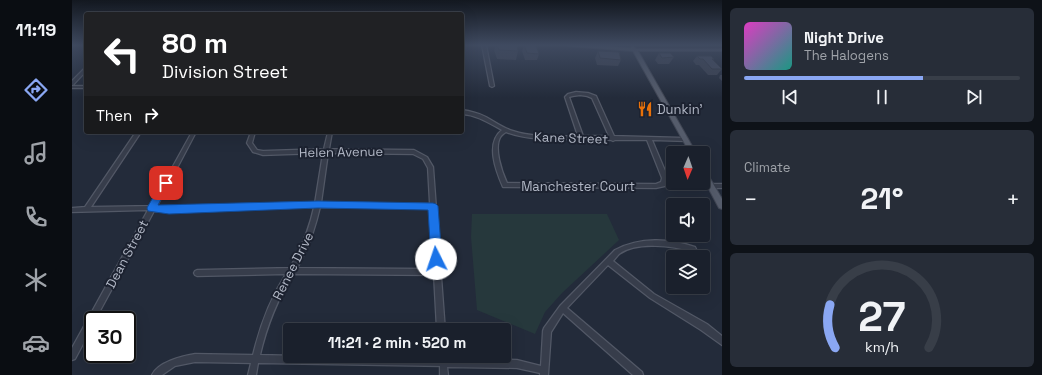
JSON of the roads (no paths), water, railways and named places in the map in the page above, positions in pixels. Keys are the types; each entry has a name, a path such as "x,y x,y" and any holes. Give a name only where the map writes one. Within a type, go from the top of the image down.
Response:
{"main road":[{"path":"641,62 689,146"},
{"path":"711,186 722,206"}],"street":[{"path":"487,62 492,86"},
{"path":"72,84 84,71"},
{"path":"72,87 84,87"},
{"path":"582,139 567,99 568,95 571,94 588,94 594,97 613,139"},
{"name":"Kane Street","path":"464,112 473,113 488,119 505,130 520,135 535,137 650,140 685,139"},
{"name":"Manchester Court","path":"505,130 498,137 495,146 500,176 505,185 656,186 663,184 665,178 650,140"},
{"path":"86,210 138,134"},
{"name":"Dean Street","path":"72,356 151,208 193,134"},
{"name":"Helen Avenue","path":"252,134 249,143 255,151 263,153 325,151 414,152 425,158 431,168 433,206"},
{"name":"Renee Drive","path":"252,375 264,326 281,288 292,271 310,235 318,204 325,151 329,134"},
{"path":"711,186 722,186"},
{"path":"72,210 151,208 169,210 318,204 433,206 441,323"},
{"path":"498,363 517,364 543,373 547,331 562,308 609,262 617,252 626,246 638,244 677,244 693,249"},
{"path":"609,262 657,299 704,327 722,340"},
{"path":"197,273 292,271 437,272"},
{"path":"562,308 639,375"},
{"path":"156,375 166,366 176,361 195,358 283,359"},
{"path":"443,363 444,375"}],"place":[{"name":"Dunkin'","path":"645,109"}]}
